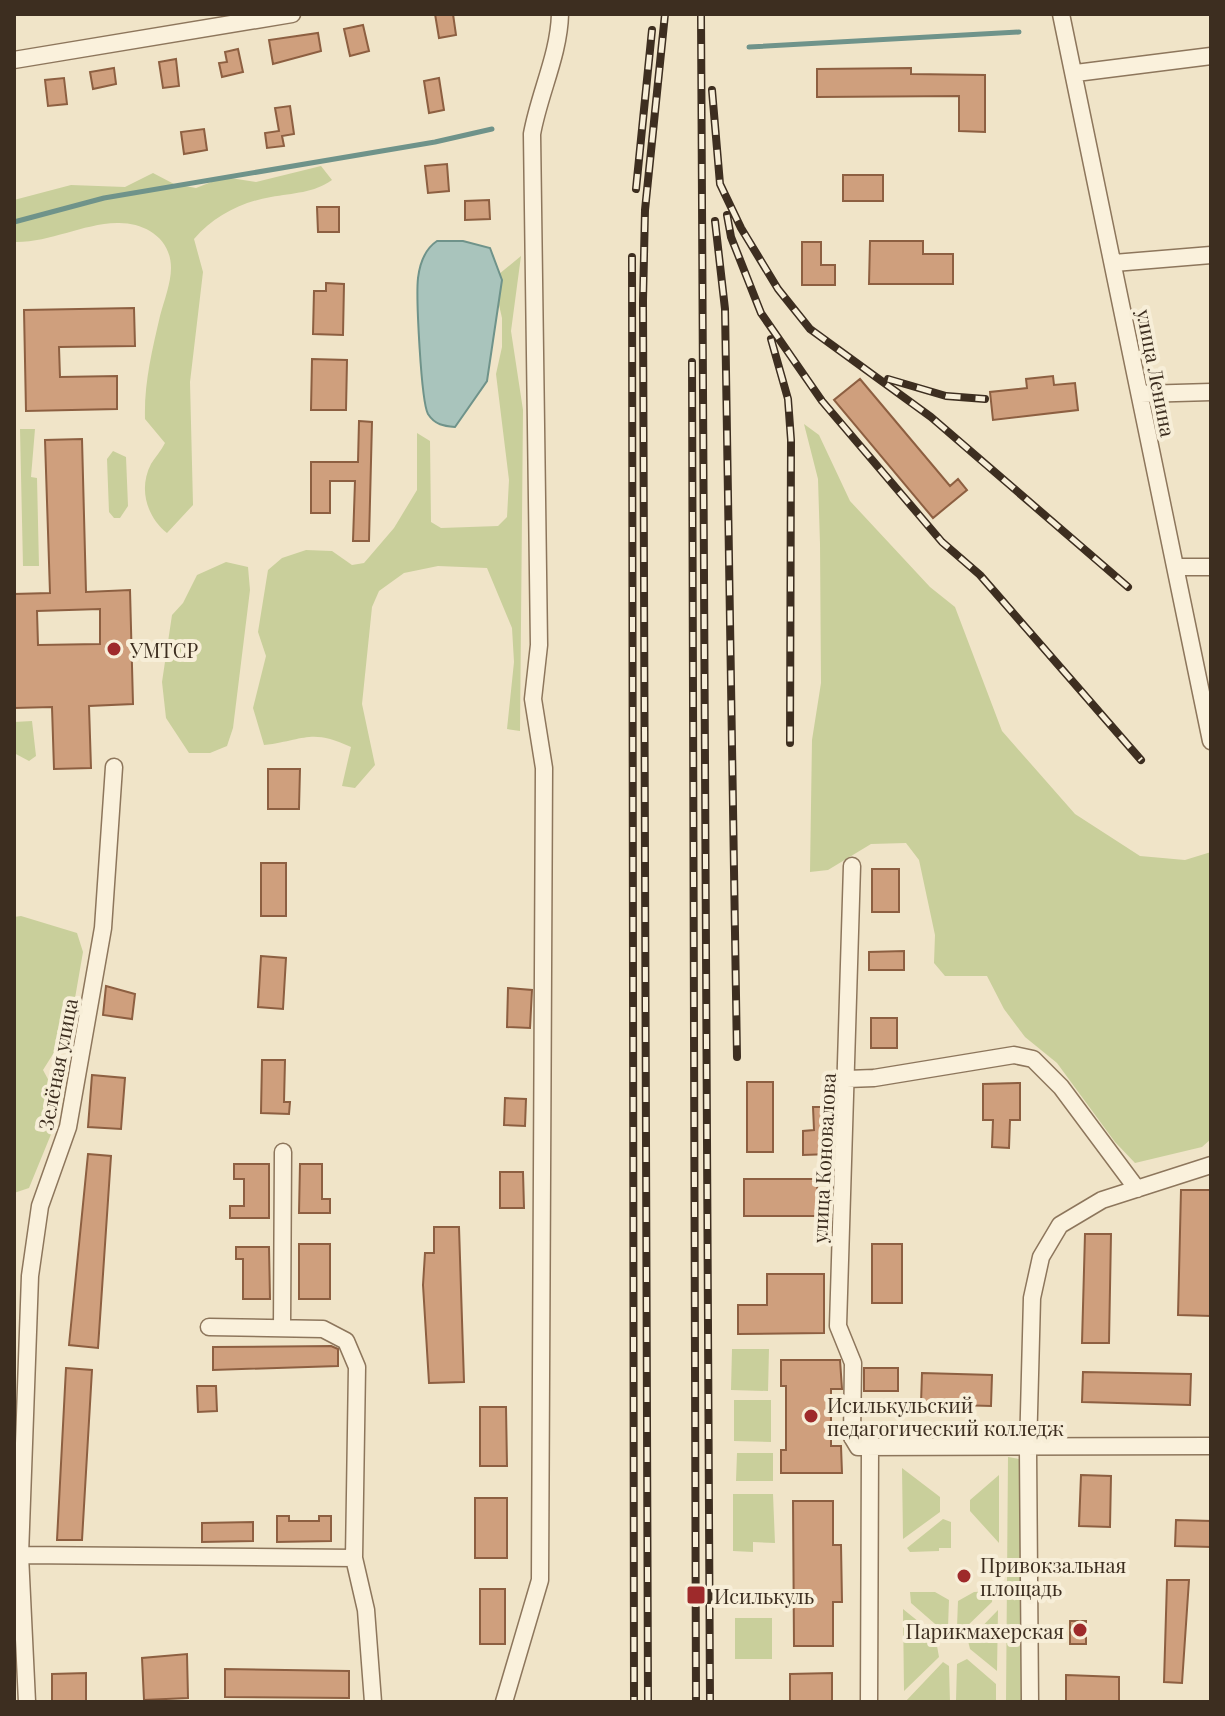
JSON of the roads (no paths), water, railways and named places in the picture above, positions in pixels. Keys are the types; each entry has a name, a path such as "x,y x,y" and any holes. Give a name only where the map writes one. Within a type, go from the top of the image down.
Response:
{"street":[{"path":"14,60 292,14"},
{"path":"504,1702 540,1580 545,799 544,768 533,699 539,645 532,134 539,95 559,38 560,14"},
{"name":"улица Ленина","path":"1061,14 1076,73 1211,741"},
{"path":"1076,73 1211,56"},
{"path":"1114,263 1211,255"},
{"path":"1141,394 1211,392"},
{"path":"1176,567 1211,567"},
{"name":"Зелёная улица","path":"27,1702 20,1555 30,1276 40,1206 68,1127 103,928 114,767"},
{"name":"улица Коновалова","path":"852,866 838,1326 853,1363 852,1437 864,1448 869,1702"},
{"path":"847,1079 874,1078 1014,1055 1033,1059 1061,1087 1137,1189"},
{"path":"282,1328 283,1152"},
{"path":"1030,1702 1028,1447 1032,1298 1041,1257 1060,1225 1102,1200 1211,1165"},
{"path":"209,1327 323,1329 346,1341 357,1367 354,1558 366,1610 373,1702"},
{"path":"864,1448 1211,1446"},
{"path":"20,1555 354,1558"}],"water":[{"path":"437,241 463,241 490,248 502,280 487,381 455,427 437,423 428,414 421,370 418,278 424,256"}],"waterway":[{"path":"749,47 1019,32"},
{"path":"14,222 104,198 435,142 492,129"}],"railway":[{"path":"648,1702 643,301 645,210 665,14"},
{"path":"701,14 710,1702"},
{"path":"636,189 652,30"},
{"path":"712,90 720,184 741,228 778,289 810,329 931,417 1128,587"},
{"path":"727,215 731,237 761,313 822,401 942,542 980,575 1141,760"},
{"path":"715,221 725,309 737,1057"},
{"path":"632,257 634,1702"},
{"path":"771,339 788,399 791,440 790,743"},
{"path":"692,362 696,1702"},
{"path":"888,379 946,396 985,399"}],"place":[{"name":"УМТСР","path":"114,649"},
{"name":"Исилькульский педагогический колледж","path":"811,1416"},
{"name":"Привокзальная площадь","path":"964,1576"},
{"name":"Исилькуль","path":"696,1595"},
{"name":"Парикмахерская","path":"1080,1630"}]}
